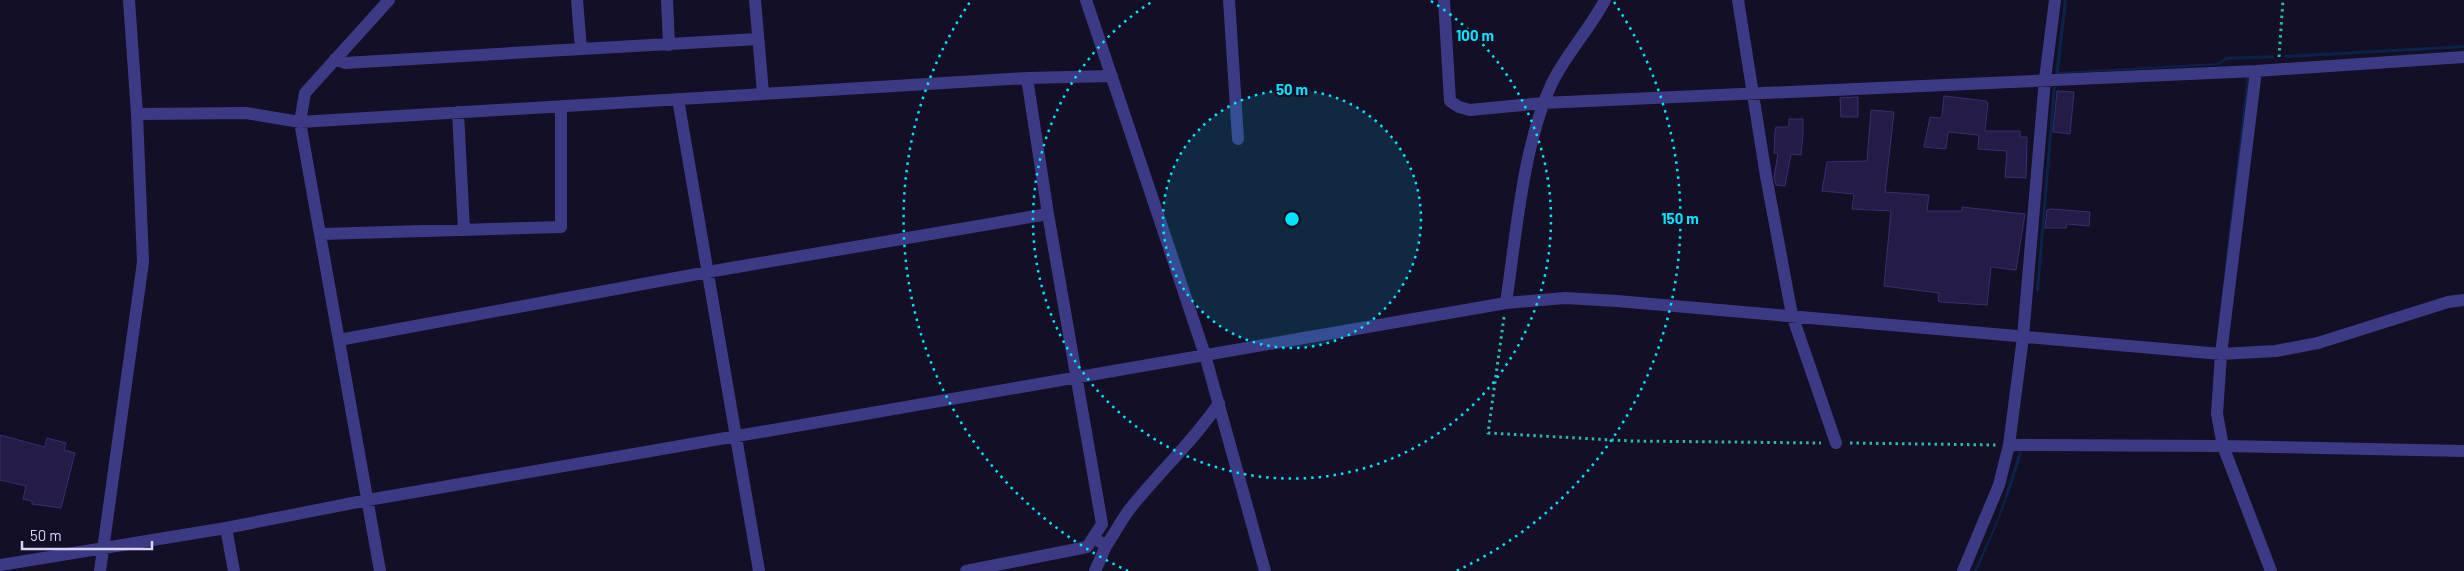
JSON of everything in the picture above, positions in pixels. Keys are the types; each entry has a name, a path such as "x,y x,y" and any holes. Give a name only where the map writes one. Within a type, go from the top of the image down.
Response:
{"street":[{"path":"100,571 143,262 130,0"},
{"path":"380,571 300,122 304,93 389,0"},
{"path":"577,0 580,49"},
{"path":"666,0 669,44"},
{"path":"755,0 763,93"},
{"path":"1086,0 1204,355 1265,571"},
{"path":"1229,0 1238,139"},
{"path":"1444,0 1450,101 1459,107 1470,110 1543,103 2278,69 2464,57"},
{"path":"1506,303 1529,156 1543,103 1552,82 1605,0"},
{"path":"1738,0 1792,315 1836,443"},
{"path":"1963,571 1999,485 2009,445 2023,337 2045,79 2055,0"},
{"path":"335,59 345,63 758,39"},
{"path":"2256,70 2221,354 2217,414 2223,446 2271,571"},
{"path":"137,114 246,113 300,122 1027,78 1112,76"},
{"path":"966,571 984,570 1087,547 1102,524 1078,377 1048,214 1027,78"},
{"path":"678,99 759,571"},
{"path":"321,234 560,227 561,106"},
{"path":"458,112 464,230"},
{"path":"339,340 708,272 1048,214"},
{"path":"0,565 102,550 368,500 1506,303 1565,298 1792,315 2221,354 2276,351 2318,343 2448,302 2464,300"},
{"path":"1095,571 1106,546 1129,510 1188,444 1219,403"},
{"path":"2009,445 2223,446 2464,451"},
{"path":"226,528 234,571"},
{"path":"1094,537 1106,546"}],"path":[{"path":"2278,69 2283,0"},
{"path":"1506,303 1488,434 1632,441 2009,445"}],"water":[{"path":"2064,0 2067,0 2059,72 2218,63 2226,57 2273,55 2274,58 2227,60 2218,65 2055,74"},
{"path":"2464,45 2464,48 2285,58 2284,55"},
{"path":"2247,75 2249,75 2220,336 2217,336"},
{"path":"2053,87 2056,87 2039,291 2036,291"},
{"path":"2019,452 2022,452 2018,467 1996,527 1977,571 1974,571 1998,518"}],"building":[{"path":"2057,91 2074,92 2070,134 2053,132"},
{"path":"1944,96 1986,101 1988,103 1985,131 2020,131 2020,137 2027,137 2026,178 2005,177 2007,151 1978,149 1979,135 1948,132 1946,149 1924,147 1930,117 1941,118 1942,116"},
{"path":"1858,97 1858,117 1841,117 1840,98"},
{"path":"1871,110 1894,112 1885,192 1929,195 1927,211 1962,211 1962,207 2025,214 2016,270 1991,267 1987,305 1941,302 1938,301 1939,293 1884,286 1891,211 1852,209 1854,194 1822,191 1827,162 1867,161"},
{"path":"1789,119 1803,119 1801,155 1791,154 1785,186 1776,185 1774,177 1778,154 1774,153 1776,127 1789,127"},
{"path":"2047,210 2090,212 2089,226 2067,224 2066,228 2045,228"},
{"path":"0,435 45,447 47,438 66,443 64,450 75,453 61,508 32,504 32,501 23,499 26,486 0,480"}]}
